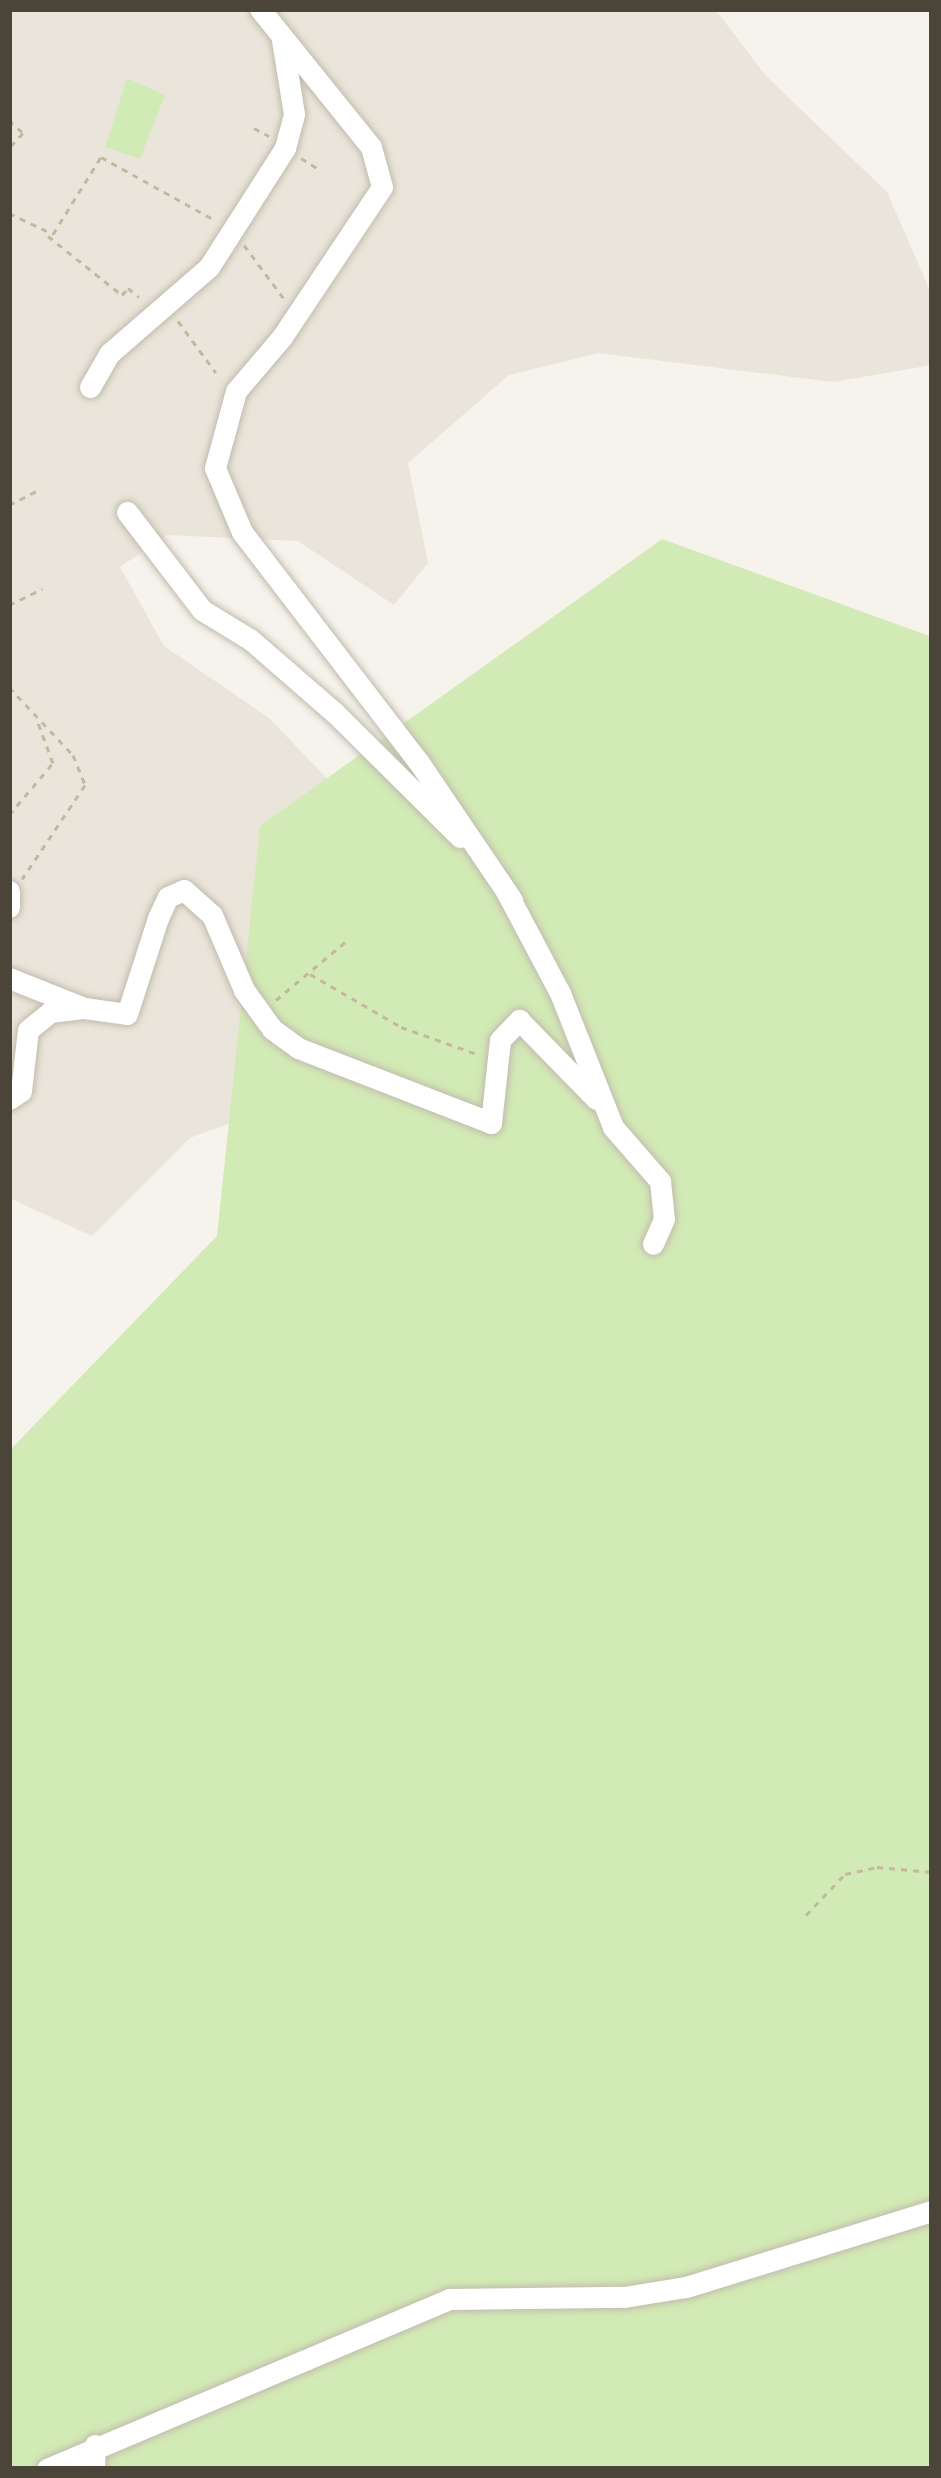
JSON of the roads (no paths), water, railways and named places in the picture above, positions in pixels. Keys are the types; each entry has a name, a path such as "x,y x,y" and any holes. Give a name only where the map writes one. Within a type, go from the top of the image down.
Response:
{"street":[{"path":"260,9 371,147 382,187 282,337 236,391 215,468 242,532 418,761 512,900 604,1108"},
{"path":"90,388 110,353 167,308 232,232 291,133 294,91 279,27"},
{"path":"127,512 202,610 251,640 335,713 512,900"},
{"path":"9,978 84,1008 127,1014 158,918 168,897 184,890 212,915 260,1012 298,1048 481,1122 497,1114 500,1040 519,1020 604,1108 660,1181 664,1219 653,1244"},
{"path":"9,893 9,908"},
{"path":"9,1100 21,1091 28,1030 50,1012 84,1008"},
{"path":"46,2469 95,2444 449,2299 623,2296 686,2287 932,2211"},
{"path":"94,2469 95,2444"}]}
